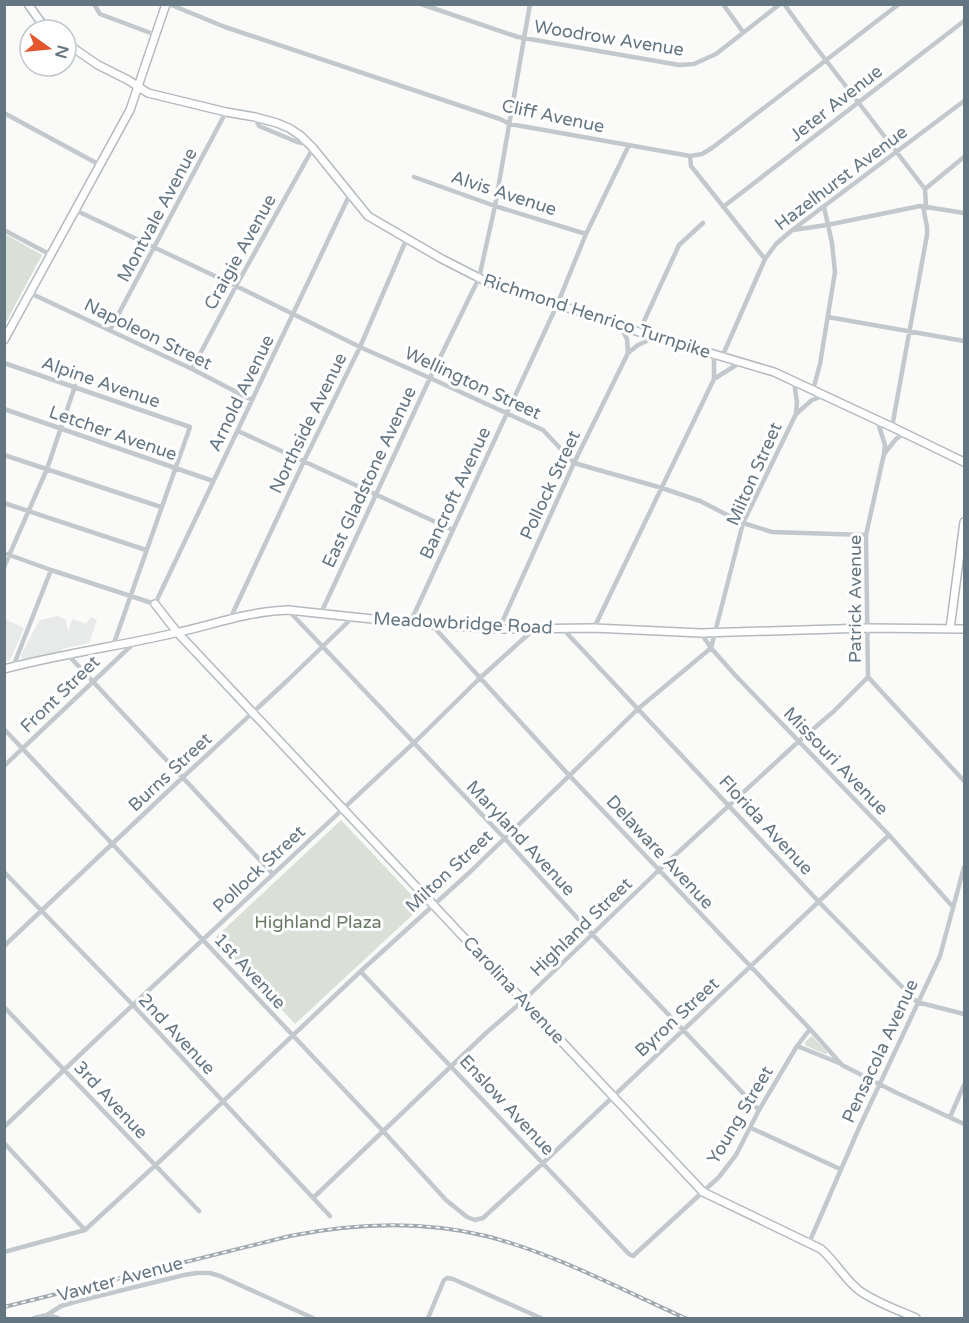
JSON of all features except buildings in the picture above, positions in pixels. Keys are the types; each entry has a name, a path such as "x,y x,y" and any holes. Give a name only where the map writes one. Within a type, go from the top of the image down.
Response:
{"street":[{"path":"28,4 38,18"},
{"path":"4,340 130,110 167,4"},
{"name":"Cliff Avenue","path":"167,4 225,27 510,124 690,156"},
{"name":"Woodrow Avenue","path":"421,4 524,38 679,65 694,64 716,54 782,4"},
{"name":"East Gladstone Avenue","path":"321,613 478,278 495,206 530,4"},
{"path":"723,4 743,32"},
{"path":"782,4 925,189 927,235 892,427"},
{"path":"765,259 691,166 690,156 702,154 712,148 899,4"},
{"path":"94,5 100,14 156,35"},
{"name":"Jeter Avenue","path":"723,207 964,21"},
{"name":"Richmond Henrico Turnpike","path":"78,51 151,94 255,117 282,125 295,132 313,148 371,218 478,278 498,287 639,332 774,372 964,462"},
{"name":"Hazelhurst Avenue","path":"722,357 765,259 776,244 964,101"},
{"name":"Montvale Avenue","path":"110,330 226,112"},
{"path":"4,113 100,165"},
{"name":"Bancroft Avenue","path":"410,622 557,305 586,234 629,145"},
{"name":"Craigie Avenue","path":"192,369 313,148"},
{"path":"925,189 964,158"},
{"name":"Alvis Avenue","path":"414,177 495,206 586,234"},
{"name":"Arnold Avenue","path":"155,604 350,194"},
{"path":"791,231 924,206 964,213"},
{"path":"813,390 836,272 824,207"},
{"name":"Wellington Street","path":"75,210 360,347 543,430 574,462 700,501 743,523 772,532 866,535"},
{"path":"639,332 679,245 703,224"},
{"path":"4,230 51,255"},
{"name":"Northside Avenue","path":"230,619 360,347 407,238"},
{"name":"Napoleon Street","path":"30,293 192,369 252,400"},
{"path":"828,317 964,340"},
{"path":"621,326 627,339 628,353"},
{"path":"628,353 656,337"},
{"name":"Pollock Street","path":"499,629 574,462 628,353"},
{"path":"594,628 714,379 714,354"},
{"path":"714,379 741,362"},
{"name":"Alpine Avenue","path":"4,363 189,427 175,469"},
{"name":"Milton Street","path":"4,1252 85,1230 223,1103 639,708 711,648 743,523 796,414 794,382"},
{"path":"4,567 7,554 46,469 75,386"},
{"name":"Milton Street","path":"796,414 812,400 824,396"},
{"name":"Letcher Avenue","path":"4,409 213,481"},
{"name":"Patrick Avenue","path":"877,420 885,445 866,535 868,677 964,781"},
{"path":"238,431 453,530"},
{"path":"884,454 896,439 905,433"},
{"path":"4,455 161,507"},
{"path":"113,646 175,469"},
{"path":"4,503 146,550"},
{"path":"950,629 964,522"},
{"path":"7,554 155,604"},
{"path":"13,667 51,570"},
{"name":"Carolina Avenue","path":"155,604 177,632 703,1192 821,1249 861,1292 916,1318"},
{"name":"Meadowbridge Road","path":"4,669 274,610 431,624 533,630 594,628 701,633 868,628 964,629"},
{"name":"Maryland Avenue","path":"288,610 759,1110"},
{"name":"Burns Street","path":"4,946 353,617"},
{"name":"Delaware Avenue","path":"431,624 569,775 842,1065 964,1124"},
{"name":"Florida Avenue","path":"562,628 819,902 917,1002"},
{"name":"Pollock Street","path":"4,1127 533,630"},
{"name":"Missouri Avenue","path":"701,633 711,648 889,835 953,907"},
{"name":"Front Street","path":"4,766 135,642"},
{"path":"69,656 273,874"},
{"name":"Highland Street","path":"313,1198 659,870 833,712 868,677"},
{"name":"1st Avenue","path":"4,729 446,1200 475,1220 483,1218"},
{"name":"Byron Street","path":"483,1218 889,835"},
{"name":"Pensacola Avenue","path":"809,1243 840,1169 940,956 964,867"},
{"name":"2nd Avenue","path":"4,872 133,1005 330,1216"},
{"name":"Enslow Avenue","path":"361,972 633,1256"},
{"path":"917,1002 964,1014"},
{"name":"3rd Avenue","path":"4,1007 199,1211"},
{"name":"Young Street","path":"633,1256 719,1177 736,1155 759,1110 797,1046 810,1029"},
{"path":"797,1046 842,1065"},
{"path":"950,1117 964,1085"},
{"path":"751,1128 840,1169"},
{"path":"4,1143 85,1230"},
{"name":"Vawter Avenue","path":"34,1318 78,1301 197,1273 210,1273 233,1281 314,1318"},
{"path":"428,1318 446,1278 541,1318"},
{"path":"47,1314 58,1318"}],"shaded area":[{"path":"58,616 66,620 68,631 72,619 86,624 91,617 97,620 89,643 23,660 21,656 40,620"},
{"path":"5,619 24,628 10,660 5,662"}],"green space":[{"path":"5,234 42,255 5,324"},
{"name":"Highland Plaza","path":"341,820 421,907 295,1024 216,937"},
{"path":"812,1036 827,1053 806,1046 805,1042"}],"railway":[{"path":"4,1307 290,1236 339,1228 388,1225 437,1227 486,1236 512,1244 587,1273 685,1318"}]}
